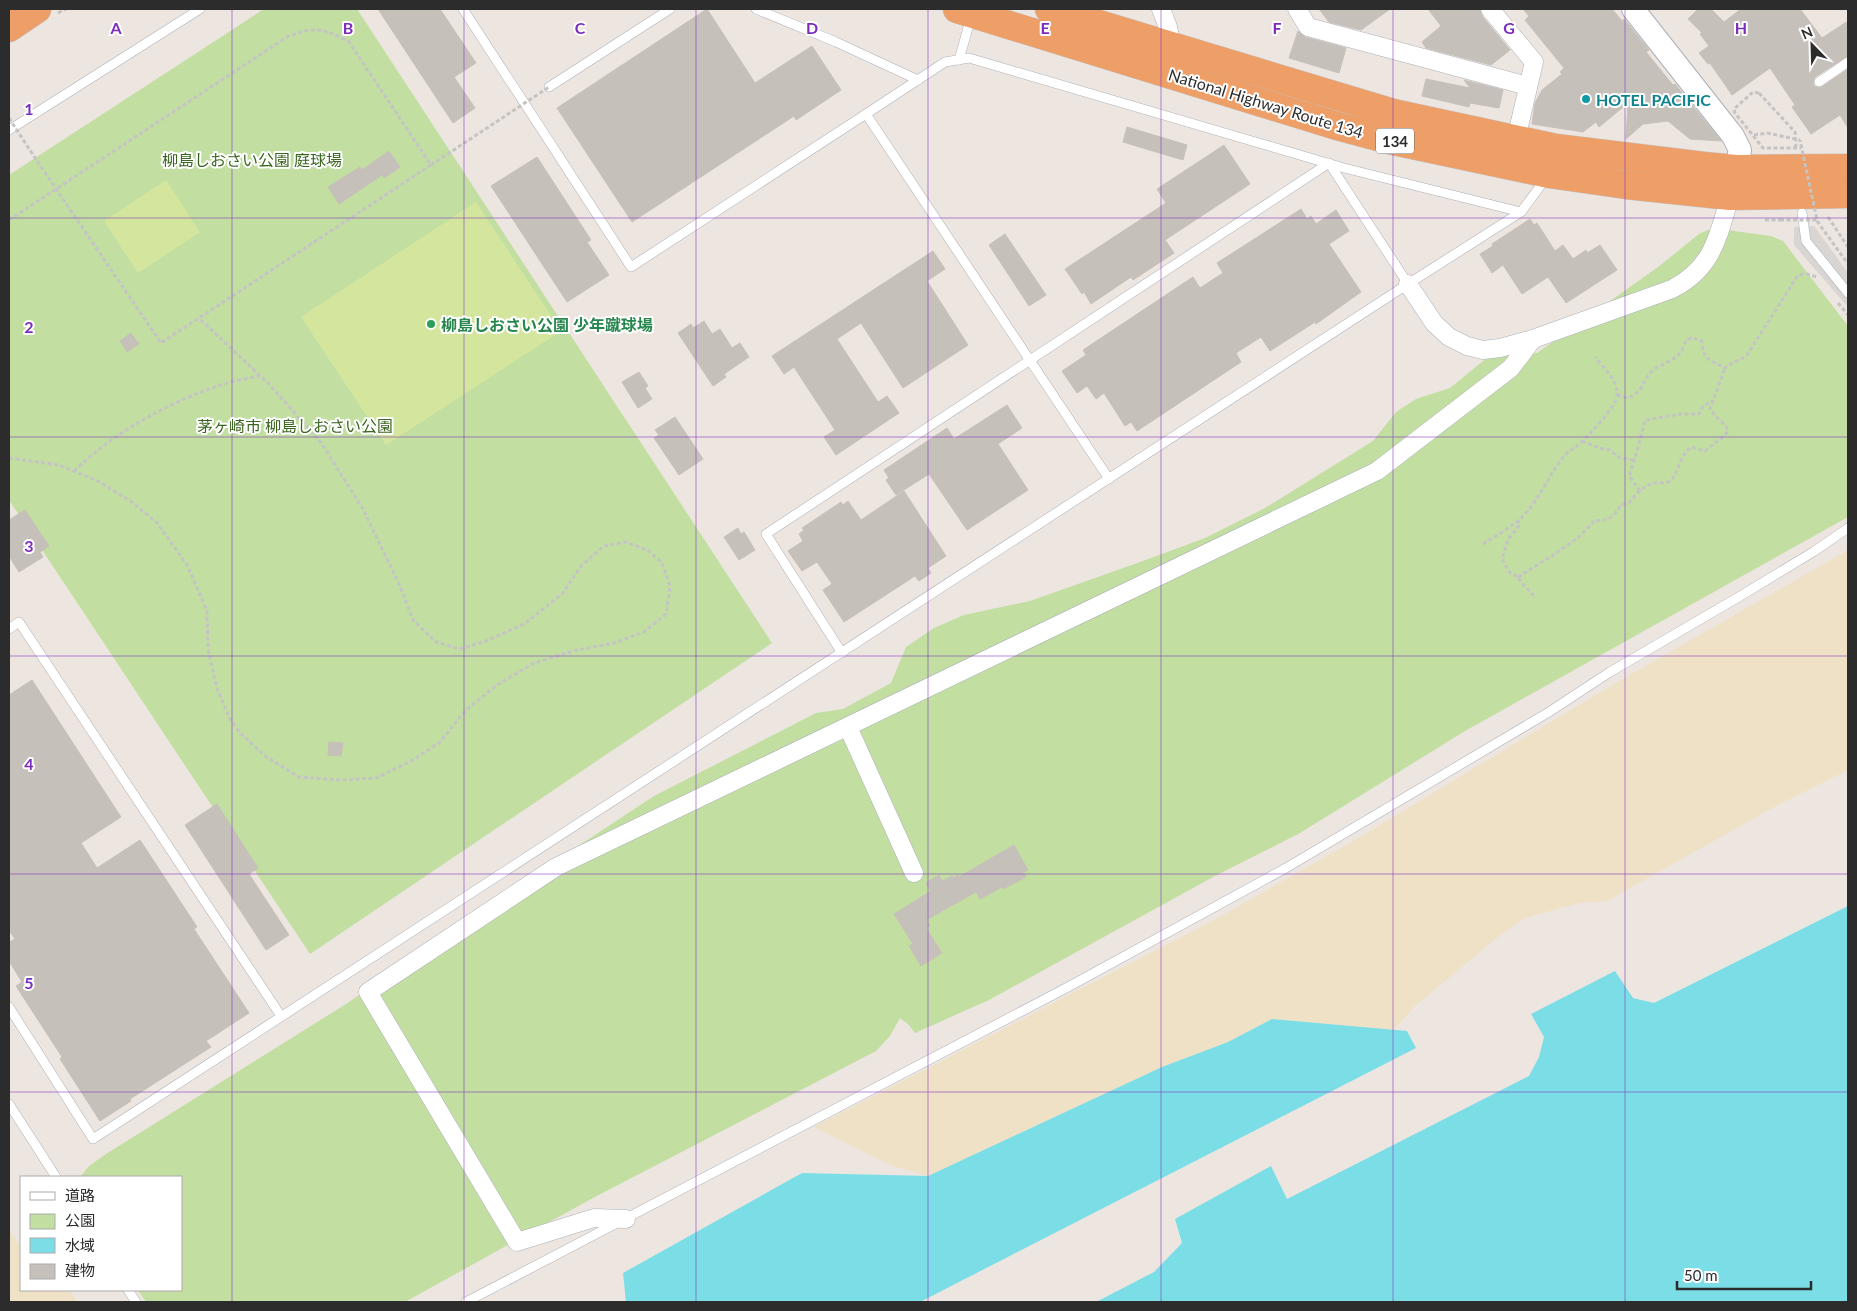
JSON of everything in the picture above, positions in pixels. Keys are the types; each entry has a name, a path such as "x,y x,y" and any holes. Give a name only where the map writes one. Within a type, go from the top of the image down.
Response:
{"highway":[{"path":"9,28 36,9"},
{"name":"National Highway Route 134","path":"1049,9 1393,113 1556,148 1704,166 1738,159 1848,168"},
{"name":"National Highway Route 134","path":"964,11 1337,126 1389,140 1549,174 1730,196 1848,194"}],"street":[{"path":"1161,9 1168,27 1172,46"},
{"path":"1296,9 1308,27 1528,86"},
{"path":"1490,9 1534,62 1516,139"},
{"path":"1408,284 1434,324 1449,337 1467,346 1482,350 1533,339 1672,289 1688,281 1702,267 1712,250 1730,196 1738,159 1733,136 1632,9"},
{"path":"626,1219 594,1218 517,1242 368,992 556,867 1377,471 1511,368 1533,339"},
{"path":"848,727 914,873"}],"lane":[{"path":"9,130 200,9"},
{"path":"462,9 631,267 945,62 970,58 1329,163 1521,212"},
{"path":"549,87 670,9"},
{"path":"756,9 836,42 918,80"},
{"path":"959,60 964,11"},
{"path":"1819,82 1848,62"},
{"path":"866,114 1109,479"},
{"path":"1329,163 1408,284"},
{"path":"842,653 766,534 1329,163"},
{"path":"9,1007 93,1139 1521,212 1549,174"},
{"path":"1802,213 1806,241 1848,293"},
{"path":"466,1302 1075,983 1286,868 1549,712 1610,672 1797,562 1848,528"},
{"path":"9,629 19,622 282,1016"},
{"path":"9,1104 55,1176"},
{"path":"129,1291 136,1302"}],"path":[{"path":"9,220 287,37 304,30 328,31 349,42 431,165"},
{"path":"9,118 161,343 549,87"},
{"path":"1764,145 1796,146 1795,132 1759,93 1753,92 1734,108 1735,113 1763,148 1801,148"},
{"path":"1767,133 1800,140 1817,220 1780,220"},
{"path":"1825,211 1848,247"},
{"path":"1820,226 1848,264"},
{"path":"1518,577 1574,541 1595,520 1603,521 1613,517 1621,505 1629,503 1640,491 1654,483 1668,483 1672,480 1680,461 1691,447 1705,451 1725,435 1728,431 1727,428 1716,418 1710,409 1725,368 1733,362 1742,360 1747,355 1798,275 1812,275 1817,277 1823,284"},
{"path":"1836,300 1848,315"},
{"path":"9,458 58,465 98,481 132,502 158,523 186,565 207,611 208,649 217,689 230,719 241,734 265,756 299,777 340,780 376,778 413,760 440,742 465,711 497,685 534,663 576,650 614,643 644,632 666,614 670,586 662,563 649,551 626,542 604,546 582,565 562,594 524,624 486,641 458,649 436,642 413,620 400,586 363,509 322,444 260,376 199,318"},
{"path":"1617,395 1628,398 1641,390 1652,370 1677,357 1684,342 1688,339 1695,338 1702,341 1702,350 1705,357 1725,368"},
{"path":"1483,544 1518,520 1534,503 1545,487 1553,470 1566,453 1582,441 1606,415 1617,395 1614,382 1595,357"},
{"path":"74,471 96,451 132,426 176,402 220,385 260,376"},
{"path":"1640,491 1629,476 1645,420 1681,414 1699,414 1703,406 1713,400"},
{"path":"1582,441 1610,450 1620,458 1634,460"},
{"path":"1518,520 1520,524 1508,539 1502,559 1510,573 1518,577 1536,598"}],"green space":[{"name":"茅ヶ崎市 柳島しおさい公園","path":"264,9 357,9 772,643 310,954 9,500 9,175"},
{"path":"166,180 200,232 138,273 104,221"},
{"name":"柳島しおさい公園 少年蹴球場","path":"476,202 561,331 386,445 301,317"},
{"path":"1719,229 1771,236 1783,241 1848,326 1848,517 1465,731 1300,833 1213,877 989,1000 915,1033 900,1018 890,1036 876,1051 591,1199 405,1302 146,1302 139,1291 182,1291 182,1176 81,1176 89,1166 106,1154 346,1004 654,796 816,713 843,709 891,683 906,647 934,628 964,615 1030,601 1143,561 1205,538 1265,508 1373,441 1396,412 1416,399 1450,388 1488,357 1537,353 1658,267 1699,234 1708,230"}],"sand":[{"path":"1848,550 1848,770 1776,806 1607,901 1580,903 1525,918 1500,935 1415,1006 1394,1030 1272,1019 1228,1042 1162,1067 928,1176 890,1165 814,1127 1216,919 1350,843 1609,687"},
{"path":"9,1230 20,1246 20,1291 70,1291 77,1302 9,1302"}],"shaded area":[{"path":"1814,226 1848,273 1848,307 1794,245 1794,227"}],"water":[{"path":"1848,906 1848,1302 1096,1302 1154,1272 1182,1243 1175,1219 1271,1166 1287,1199 1529,1076 1539,1057 1544,1037 1531,1014 1615,971 1633,998 1654,1003"},
{"path":"1272,1019 1407,1031 1416,1048 920,1302 626,1302 623,1273 802,1173 928,1176 1162,1067 1228,1042"}],"building":[{"path":"378,9 440,9 476,63 454,77 475,108 453,123"},
{"path":"707,9 755,83 812,46 841,90 796,120 794,116 632,222 557,108"},
{"path":"1319,9 1390,9 1361,30 1329,22"},
{"path":"1428,9 1480,9 1482,16 1510,50 1491,65 1426,48 1422,42 1441,26"},
{"path":"1523,9 1612,9 1622,21 1624,19 1649,50 1646,52 1673,85 1675,84 1721,141 1690,139 1668,121 1643,124 1626,139 1628,103 1599,127 1596,122 1583,132 1532,124 1535,103 1542,90 1562,74 1560,72 1564,68 1525,20 1529,16"},
{"path":"1698,9 1711,9 1724,22 1741,9 1800,9 1822,38 1848,21 1848,56 1815,77 1813,82 1814,86 1820,88 1848,69 1848,128 1840,115 1811,134 1792,107 1795,105 1770,68 1732,95 1710,63 1708,64 1699,53 1709,46 1700,34 1702,33 1688,19"},
{"path":"1298,31 1305,37 1346,48 1339,73 1289,58"},
{"path":"1426,79 1470,88 1464,80 1503,90 1499,108 1470,103 1469,107 1422,96"},
{"path":"1127,127 1187,145 1183,160 1123,142"},
{"path":"1224,145 1250,184 1165,240 1174,253 1133,280 1131,277 1091,304 1084,292 1082,294 1065,269 1166,203 1157,189"},
{"path":"389,151 400,167 384,178 382,175 339,204 328,187 360,167 362,170"},
{"path":"537,157 591,240 587,242 609,275 567,302 491,186"},
{"path":"1301,209 1307,219 1311,216 1316,224 1336,210 1349,231 1329,244 1361,292 1316,324 1315,322 1270,351 1261,337 1236,353 1241,362 1137,431 1131,422 1125,426 1104,393 1096,399 1087,386 1077,393 1062,371 1086,355 1083,350 1193,277 1200,288 1223,273 1217,263"},
{"path":"1530,219 1534,225 1537,223 1555,251 1563,245 1573,259 1586,250 1587,253 1600,245 1617,270 1566,303 1548,277 1522,294 1503,265 1492,273 1480,254"},
{"path":"1005,234 1046,295 1029,306 989,245"},
{"path":"933,251 945,269 927,281 968,345 903,388 861,323 837,339 878,402 887,396 899,413 836,455 824,437 835,430 794,367 784,374 772,356"},
{"path":"704,321 712,334 720,329 732,348 740,343 749,357 724,374 726,377 713,386 678,333 691,324 693,328"},
{"path":"131,333 139,344 127,352 120,341"},
{"path":"639,372 648,386 645,388 652,399 638,408 622,382"},
{"path":"1007,405 1022,428 998,444 1028,490 967,530 929,474 896,495 886,480 889,478 884,470 947,428 954,439"},
{"path":"675,417 703,459 679,475 654,438 659,435 655,430"},
{"path":"904,491 946,556 928,568 931,573 919,581 915,576 844,622 823,590 832,584 817,562 802,571 788,551 803,541 799,534 804,530 802,528 841,502 843,505 848,501 861,520"},
{"path":"25,510 49,546 40,552 43,557 19,572 9,556 9,520"},
{"path":"738,528 741,534 744,532 755,550 739,560 724,537"},
{"path":"32,680 121,817 81,843 97,868 140,840 197,927 194,929 249,1013 206,1041 211,1047 130,1099 131,1101 100,1121 60,1059 62,1057 16,986 22,982 9,961 9,942 15,939 9,930 9,695"},
{"path":"329,742 343,743 341,756 328,755"},
{"path":"217,804 258,868 249,874 289,935 266,950 185,825"},
{"path":"1014,845 1028,870 1023,872 1026,877 980,899 976,892 926,920 930,926 926,928 942,953 921,966 909,946 913,944 894,914 931,891 926,883 939,875 942,881 952,876 953,878 958,875 959,877"}],"place":[{"name":"HOTEL PACIFIC","path":"1586,99"},
{"name":"柳島しおさい公園 少年蹴球場","path":"431,324"}],"park label":[{"name":"柳島しおさい公園 庭球場","path":"252,159"}]}
